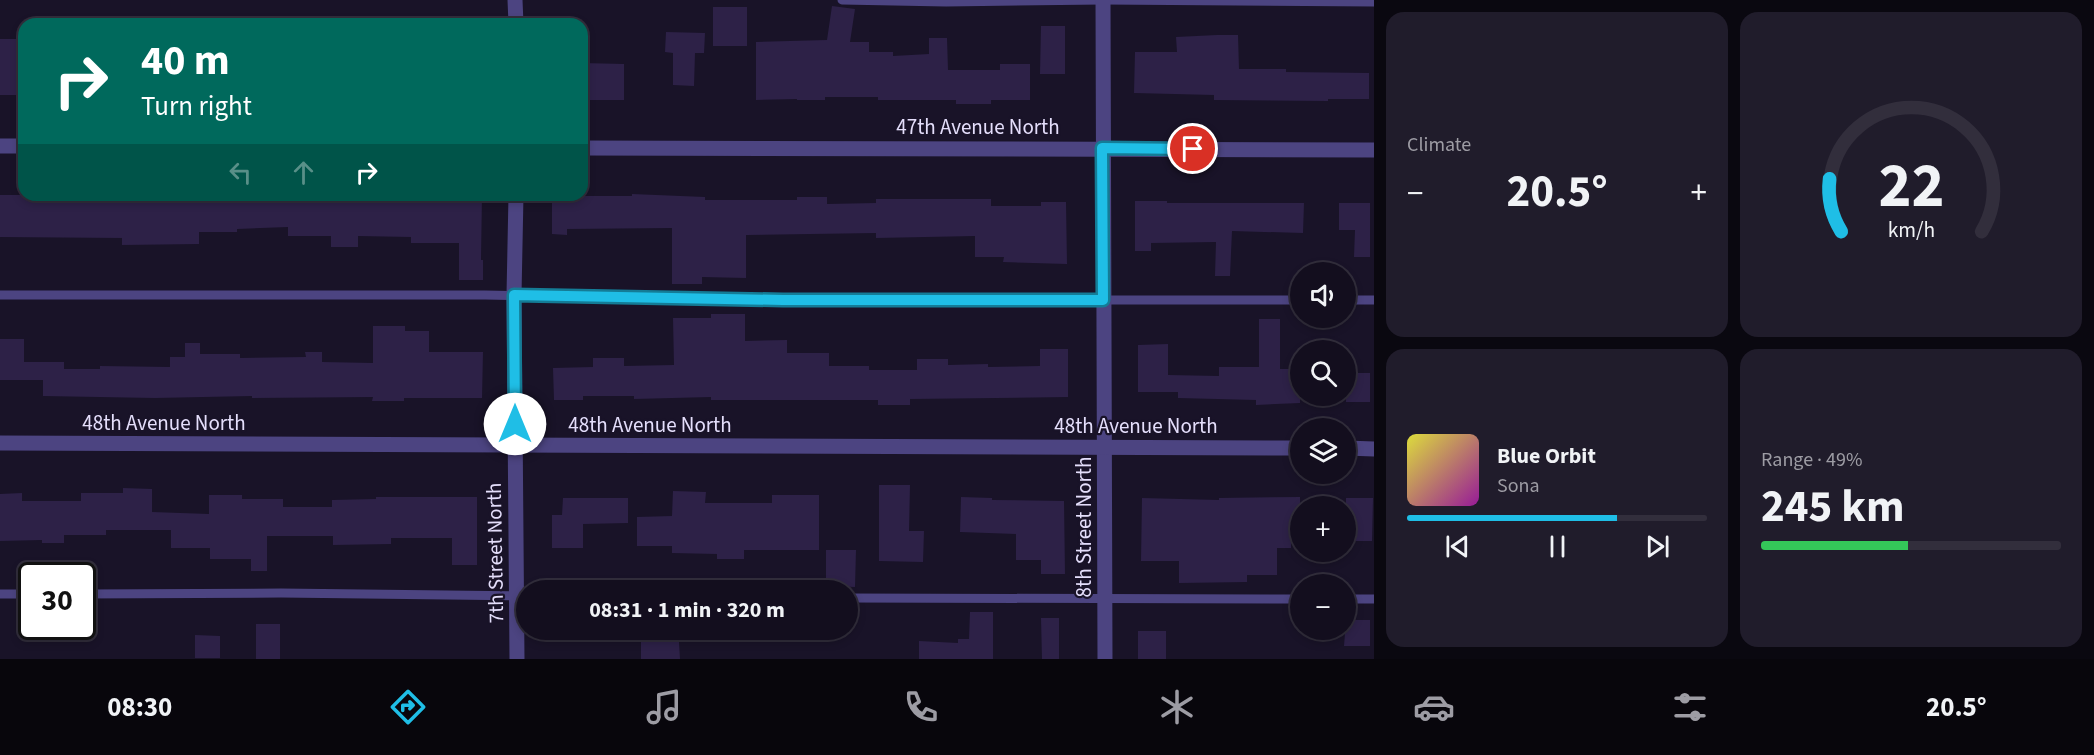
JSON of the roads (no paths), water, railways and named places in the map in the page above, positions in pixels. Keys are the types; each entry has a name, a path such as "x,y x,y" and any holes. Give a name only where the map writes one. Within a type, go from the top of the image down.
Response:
{"street":[{"path":"515,0 516,18"},
{"name":"8th Street North","path":"1103,0 1105,659"},
{"path":"0,146 18,146"},
{"name":"47th Avenue North","path":"588,148 1374,150"},
{"name":"7th Street North","path":"516,201 515,446 521,580"},
{"name":"48th Avenue North","path":"0,443 1290,448"},
{"path":"1356,448 1374,449"},
{"name":"7th Street North","path":"517,659 519,640"}],"lane":[{"path":"842,0 1374,2"},
{"path":"0,295 514,295 783,300 1290,300"},
{"path":"1356,300 1374,300"},
{"path":"96,594 281,593 516,596"},
{"path":"0,594 18,594"},
{"path":"858,598 1290,599"},
{"path":"1356,599 1374,599"}]}
